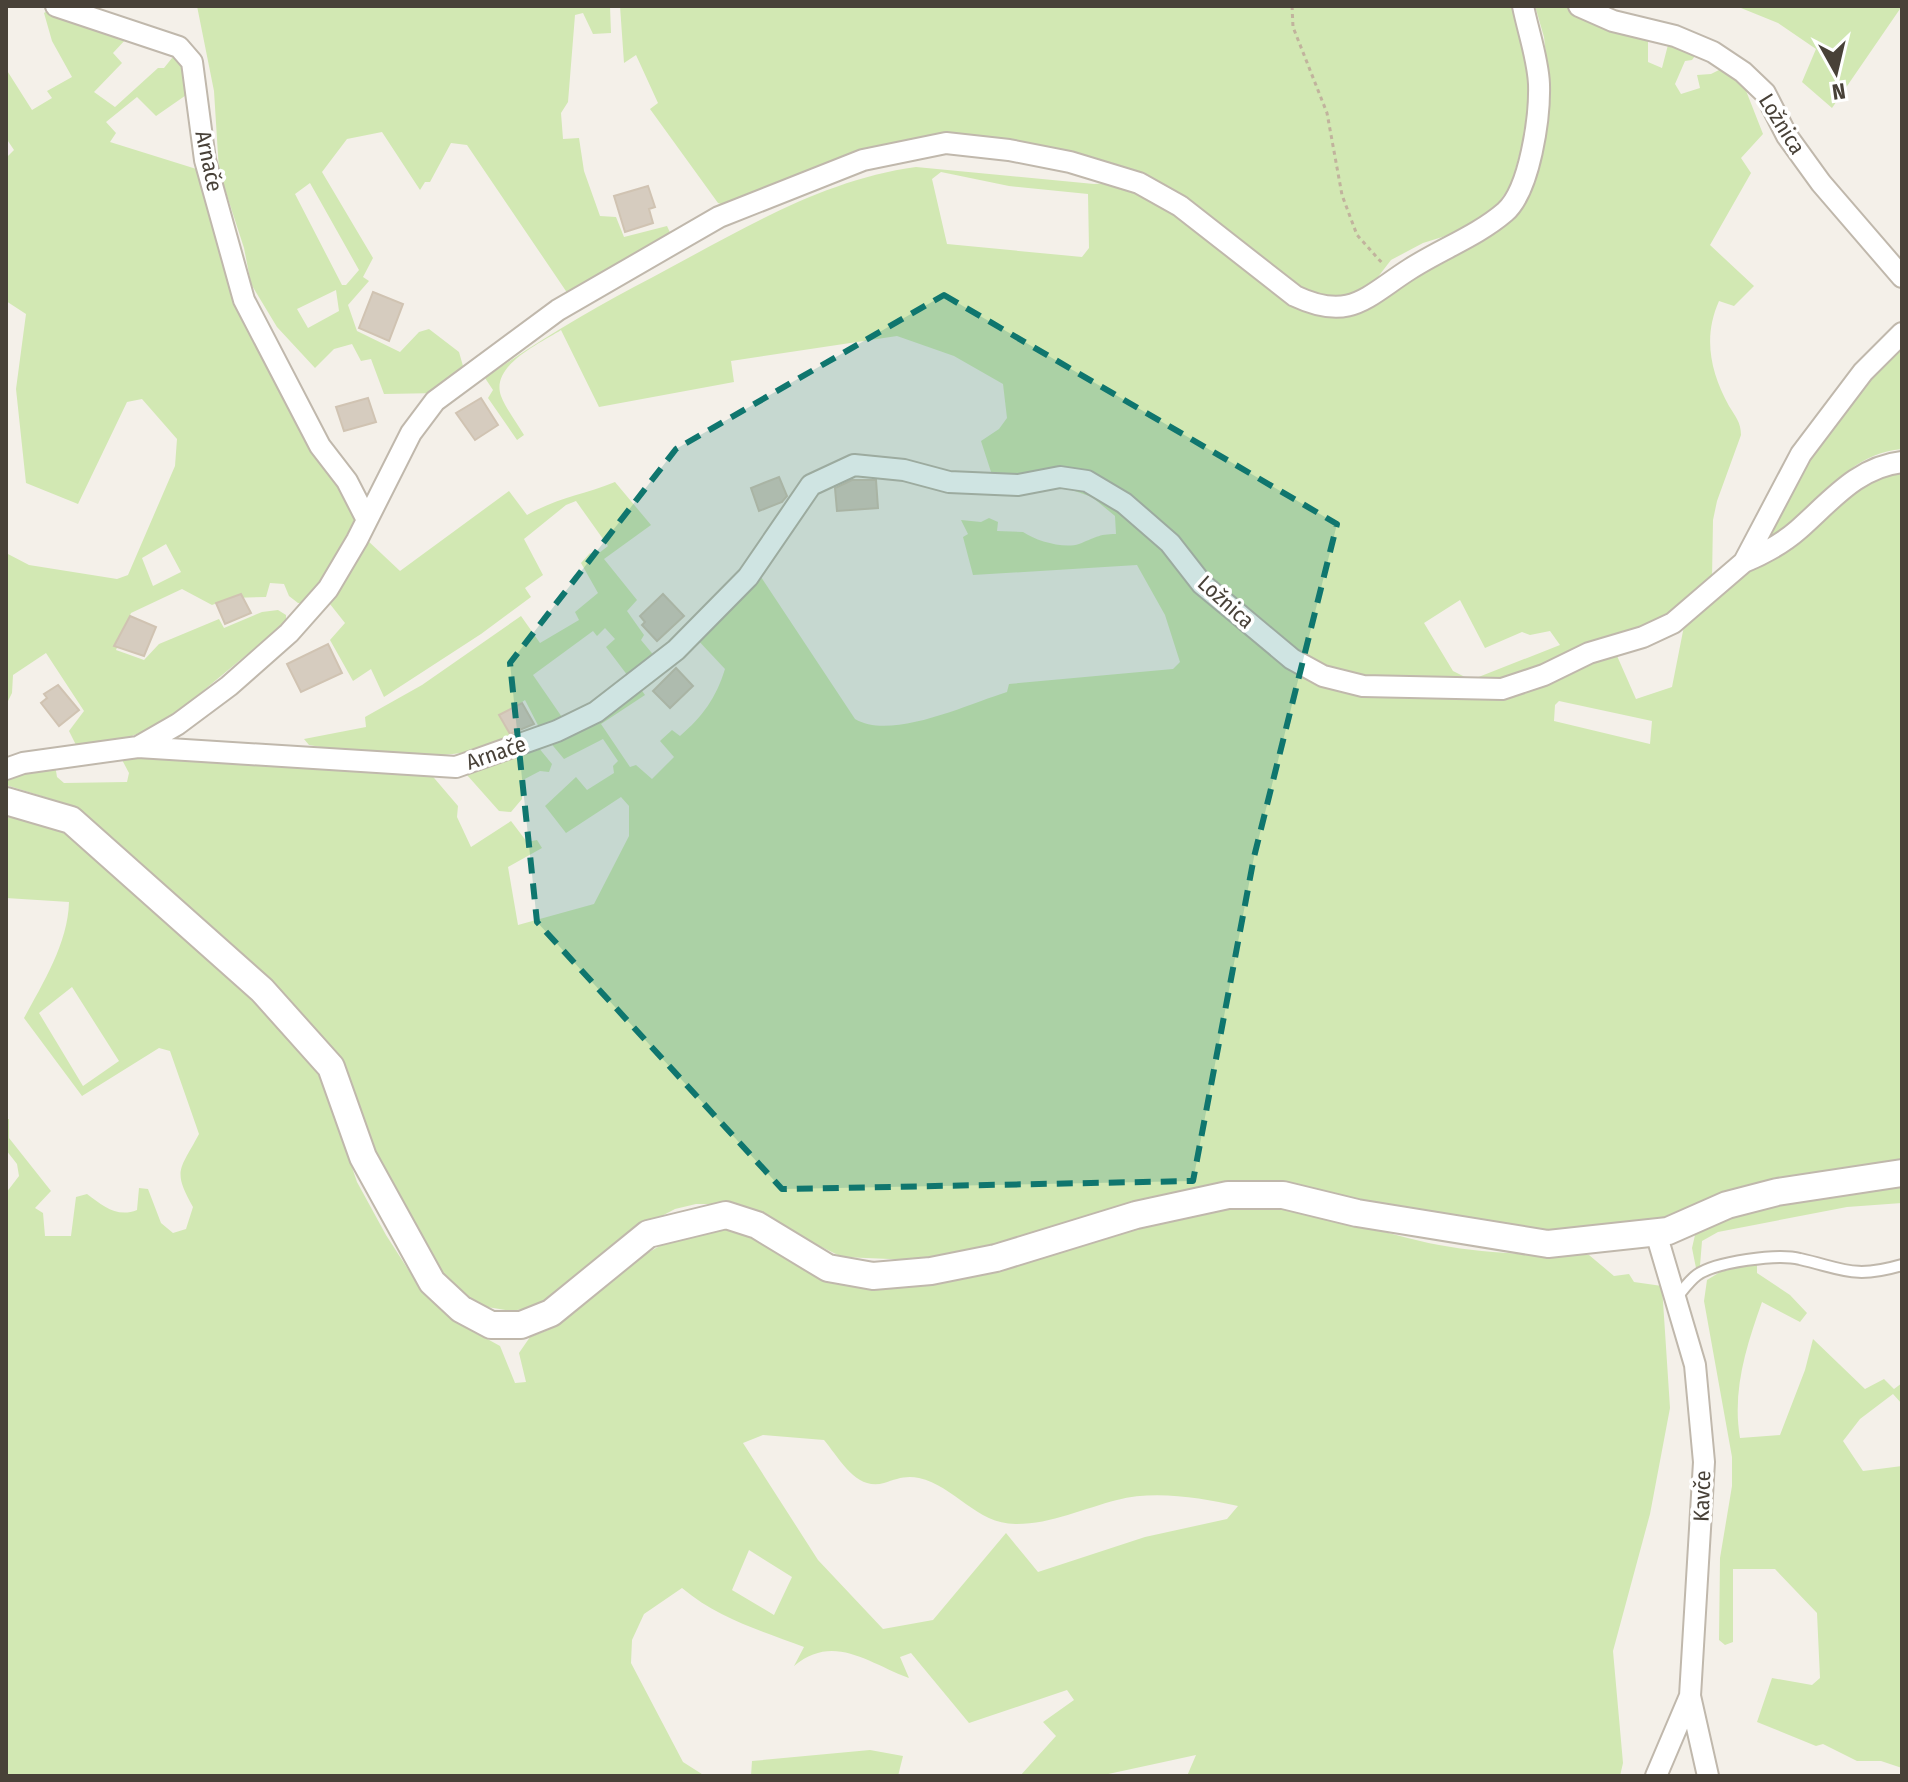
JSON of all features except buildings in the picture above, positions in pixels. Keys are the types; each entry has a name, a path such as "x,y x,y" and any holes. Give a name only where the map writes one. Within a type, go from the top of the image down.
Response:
{"street":[{"name":"Arnače","path":"56,6 179,47 192,62 205,160 244,300 320,446 347,481 366,518"},
{"path":"1397,279 1482,228 1507,210 1518,193 1530,161 1539,84 1523,6"},
{"name":"Ložnica","path":"1579,6 1613,21 1675,36 1713,52 1743,72 1765,93 1787,136 1821,183 1902,277"},
{"name":"Arnače","path":"138,747 229,686 289,633 328,589 411,433 435,401 558,310 719,217 863,160 946,143 1009,150 1070,162 1139,183 1180,206 1295,296 1315,306 1337,309 1378,293 1397,279"},
{"name":"Ložnica","path":"1744,562 1801,454 1863,372 1902,333"},
{"name":"Ložnica","path":"748,577 811,485 854,465 904,470 949,482 1018,485 1060,477 1087,481 1124,503 1170,543 1202,584 1292,659 1323,676 1363,686 1477,691 1502,689 1673,623 1744,562 1788,537 1860,476 1902,462"},
{"name":"Arnače","path":"6,769 23,763 138,747 456,767 557,731 596,712 676,650 748,577"},
{"path":"6,801 71,820 262,990 331,1067 363,1157 432,1282 461,1309 491,1325 521,1325 551,1313 648,1234 726,1215 757,1225 828,1268 873,1276 931,1271 996,1258 1136,1215 1228,1195 1283,1195 1357,1213 1548,1244 1656,1233 1727,1205 1777,1192 1902,1173"},
{"name":"Kavče","path":"1656,1233 1695,1365 1704,1462 1690,1696 1708,1776"},
{"name":"Kavče","path":"1656,1776 1690,1696"}],"lane":[{"path":"1675,1298 1699,1273 1754,1259 1797,1258 1841,1272 1868,1272 1902,1265"}],"path":[{"path":"1292,6 1293,27 1327,113 1342,195 1357,235 1397,279"}],"highlighted area":[{"path":"944,295 1337,524 1254,857 1193,1181 782,1189 537,922 510,663 676,449"}],"green space":[{"path":"197,6 610,6 611,33 593,34 583,13 575,15 568,102 561,113 563,139 579,138 584,171 600,216 616,217 624,237 667,226 673,239 570,297 467,145 451,143 430,182 425,182 420,190 382,132 347,139 322,172 373,258 363,277 369,281 348,305 357,331 400,352 419,332 429,329 459,352 463,366 440,393 384,394 371,359 361,361 352,344 334,349 315,368 277,327 251,284 244,248 219,171 214,91","holes":["310,183 359,270 346,285 342,285 295,194","336,290 339,311 308,328 297,309"]},
{"path":"620,6 1514,6 1529,60 1529,119 1511,185 1498,203 1468,229 1423,243 1391,260 1371,286 1343,300 1303,294 1182,197 971,138 727,206 718,203 650,109 658,103 636,55 624,63"},
{"path":"1535,6 1571,6 1591,18 1648,36 1648,62 1662,68 1669,41 1698,52 1692,60 1685,61 1675,84 1681,94 1700,88 1697,75 1711,74 1727,66 1743,83 1763,134 1741,158 1751,173 1710,245 1754,286 1734,306 1719,301 1711,328 1713,367 1722,393 1739,423 1741,435 1713,520 1712,579 1705,591 1645,629 1530,675 1481,685 1402,684 1345,676 1306,660 1204,577 1170,534 1130,505 1110,484 1055,471 992,475 981,441 999,429 1007,418 1003,384 954,356 897,336 731,361 734,382 599,407 561,330 533,346 631,288 780,210 846,183 916,167 1110,183 1140,191 1188,219 1298,309 1323,316 1340,316 1365,308 1500,224 1524,196 1547,110 1549,84 1544,37","holes":["941,172 1009,186 1088,194 1089,248 1082,257 947,244 932,179","1460,600 1485,648 1522,632 1530,635 1550,631 1560,645 1471,680 1453,671 1424,623"]},
{"path":"1736,6 1902,6 1832,108 1802,82 1816,49 1778,23"},
{"path":"50,9 126,39 113,53 122,63 94,92 115,107 158,68 164,68 176,53 187,70 192,91 156,116 137,97 106,122 116,133 110,142 206,172 225,258 362,516 352,544 305,603 298,603 289,596 284,584 270,583 266,597 231,598 212,605 182,589 131,613 116,650 144,660 159,644 219,619 224,628 262,612 278,610 286,615 286,622 163,724 116,742 77,747 69,731 84,711 46,653 13,675 12,693 6,705 6,553 29,565 117,579 128,575 175,466 177,439 142,399 127,402 78,504 26,483 16,389 26,314 6,301 6,158 14,150 6,138 6,69 32,110 52,98 47,91 72,77 52,41 44,13","holes":["166,544 181,572 153,586 142,558"]},
{"path":"1902,341 1902,449 1868,458 1854,467 1788,530 1757,552 1808,451"},
{"path":"526,351 503,374 500,385 501,396 524,435 517,440 488,398 493,390 485,378"},
{"path":"1902,467 1902,1164 1661,1224 1546,1234 1457,1222 1296,1188 1236,1181 1135,1203 938,1261 842,1257 733,1204 696,1204 675,1209 637,1229 548,1299 529,1308 511,1311 481,1306 453,1291 437,1268 372,1147 361,1114 194,916 139,861 67,804 6,785 6,778 55,765 57,777 64,783 127,782 129,773 120,756 429,772 458,806 457,817 471,847 511,821 527,842 537,840 542,848 508,867 518,925 594,904 629,836 629,806 621,797 566,833 545,806 576,777 587,790 614,773 613,766 618,761 603,739 564,759 549,741 640,688 645,695 601,724 630,767 636,765 652,779 674,757 660,741 672,730 680,736 695,721 713,698 725,669 695,637 757,571 855,719 870,725 909,723 951,712 1007,692 1009,684 1173,669 1180,662 1165,615 1137,565 973,575 963,537 968,534 961,520 981,522 989,518 998,522 997,531 1023,532 1042,541 1066,546 1116,534 1115,516 1092,497 1069,489 1068,484 1075,484 1120,507 1286,661 1451,696 1614,649 1636,699 1672,687 1685,621 1859,482","holes":["1559,701 1652,721 1650,744 1554,721 1555,705"]},
{"path":"615,482 651,525 604,559 637,600 627,611 644,635 641,640 656,658 631,680 606,647 615,639 605,628 597,636 593,631 533,675 566,723 542,733 525,700 501,716 516,743 460,753 412,756 364,754 309,745 304,739 366,727 365,717 422,685 521,616 540,643 579,620 575,612 598,593 581,563 590,553 594,557 608,546 576,501 566,505 524,539 543,575 525,588 531,597 481,634 384,697 371,669 353,681 330,640 345,623 326,599 366,539 400,571 509,491 527,515"},
{"path":"538,747 552,764 549,772 540,771 521,781 522,799 511,812 499,811 467,775 467,767"},
{"path":"6,817 46,823 76,836 203,952 311,1062 324,1085 357,1182 386,1235 420,1288 462,1325 500,1346 515,1383 526,1382 519,1353 530,1337 548,1330 640,1258 694,1233 721,1229 747,1234 797,1264 828,1278 866,1286 904,1287 1006,1269 1138,1227 1216,1208 1267,1207 1317,1215 1457,1248 1589,1255 1614,1276 1629,1274 1634,1282 1662,1286 1670,1408 1650,1514 1613,1651 1623,1763 1620,1776 1187,1776 1196,1755 1099,1776 1020,1776 1056,1736 1043,1722 1074,1700 1067,1690 969,1723 911,1653 900,1657 909,1678 864,1658 836,1651 808,1656 794,1666 804,1647 725,1616 682,1588 644,1614 632,1640 631,1663 683,1762 705,1776 6,1776 6,1193 19,1176 17,1164 6,1150 6,1119 9,1119 9,1138 51,1191 35,1208 43,1213 45,1236 71,1236 76,1197 87,1194 110,1210 130,1212 137,1210 139,1188 148,1189 161,1223 173,1233 186,1229 193,1207 182,1185 181,1170 199,1134 170,1051 159,1048 82,1096 24,1018 59,947 69,902 6,898","holes":["72,987 119,1061 83,1086 39,1013","763,1435 824,1440 850,1472 865,1482 874,1484 905,1477 919,1478 932,1482 978,1512 1003,1523 1042,1521 1132,1497 1162,1495 1238,1506 1227,1519 1145,1537 1038,1572 1006,1533 933,1620 883,1629 818,1560 743,1443","749,1550 792,1577 774,1615 732,1590"]},
{"path":"1902,1185 1902,1203 1847,1207 1718,1232 1702,1241 1700,1266 1696,1268 1692,1248 1695,1235 1745,1209"},
{"path":"1757,1263 1757,1273 1790,1295 1807,1313 1800,1322 1762,1302 1739,1386 1740,1438 1780,1435 1805,1370 1813,1339 1865,1389 1884,1379 1894,1389 1902,1383 1902,1404 1893,1394 1860,1419 1843,1441 1863,1471 1902,1466 1902,1768 1881,1761 1857,1761 1823,1744 1816,1746 1757,1722 1772,1678 1812,1685 1820,1678 1817,1613 1775,1569 1733,1569 1733,1642 1725,1645 1719,1640 1720,1558 1732,1486 1732,1457 1704,1301 1707,1280 1730,1266"},
{"path":"870,1750 903,1756 898,1776 751,1776 752,1761"}]}
